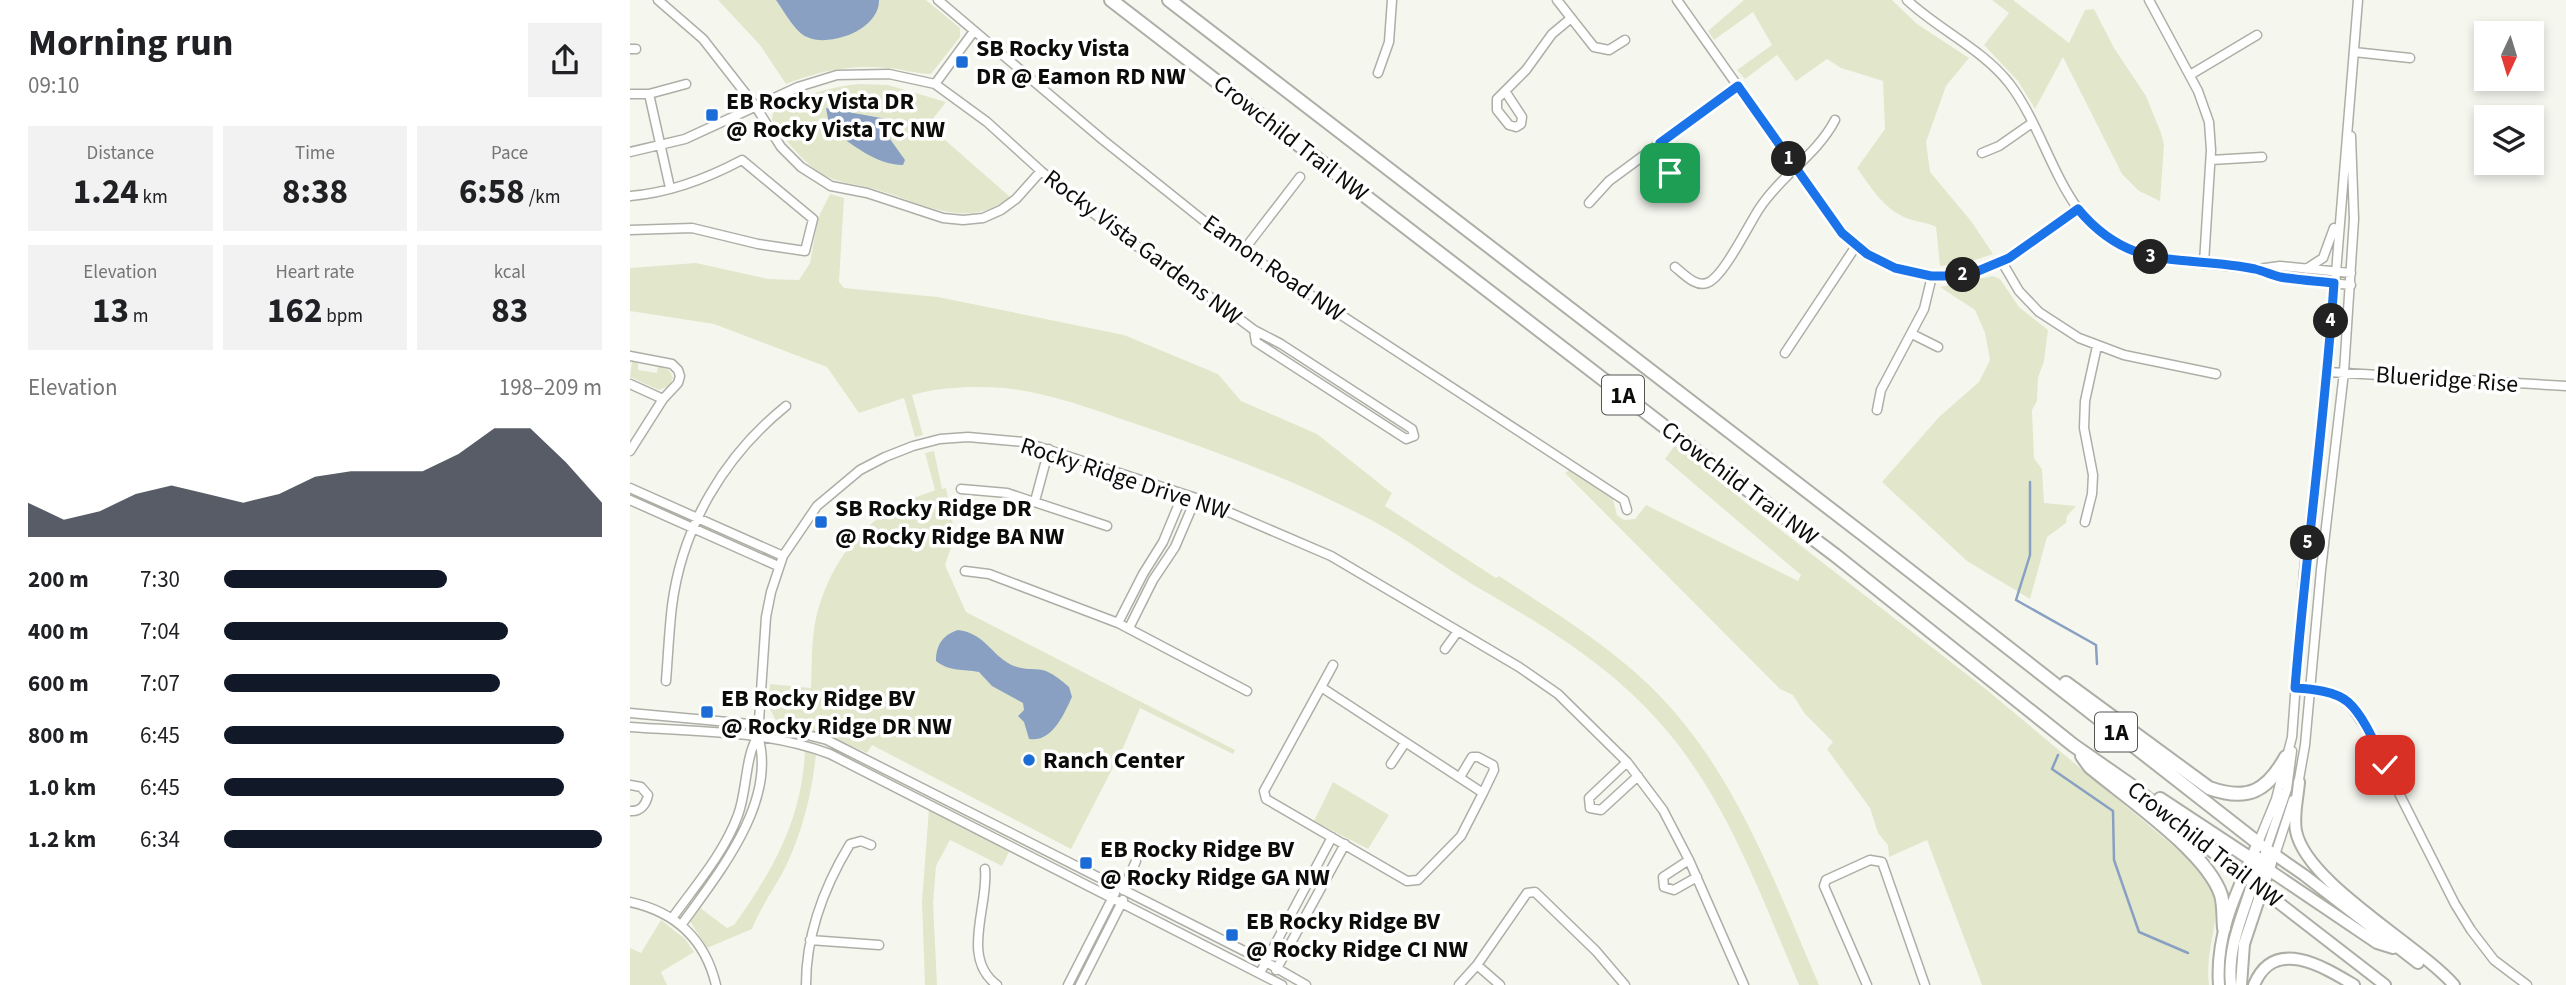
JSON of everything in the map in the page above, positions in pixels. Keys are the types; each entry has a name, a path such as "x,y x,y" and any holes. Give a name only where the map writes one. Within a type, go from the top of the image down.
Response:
{"highway":[{"name":"Crowchild Trail NW","path":"1111,0 1689,446 1835,555 2073,745 2129,783 2252,882"},
{"name":"Crowchild Trail NW","path":"1169,0 1973,620 2262,859"},
{"path":"1973,620 1989,626 2209,788 2239,794 2258,790 2273,777 2286,757"},
{"path":"2073,745 2090,767 2172,835 2209,870 2222,897 2224,928"},
{"path":"2129,783 2262,859"}],"main road":[{"path":"2299,782 2296,830 2307,855 2327,878 2454,985"},
{"name":"Crowchild Trail NW","path":"2262,859 2304,875 2399,950"},
{"path":"2231,985 2233,940 2262,859"},
{"path":"2219,985 2219,948 2224,928 2252,882 2262,859"},
{"path":"2262,859 2377,943 2399,950"},
{"name":"Crowchild Trail NW","path":"2252,882 2385,985"},
{"path":"2241,985 2252,882"},
{"name":"1A","path":"2399,950 2448,985"},
{"path":"2254,985 2258,976 2272,963 2297,958 2325,967 2354,985"}],"street":[{"path":"658,0 703,39 755,107 781,147 801,167 831,186 867,193 943,218 963,220 983,218 1001,210 1016,199 1041,171"},
{"name":"Eamon Road NW","path":"938,0 1103,140 1243,251 1624,500 1627,510"},
{"path":"1378,73 1389,42 1392,0"},
{"path":"1557,0 1589,43 1600,49 1614,48 1625,40"},
{"path":"1677,0 1833,221 1856,246 1888,265 1931,276 1964,274 2002,262 2078,209"},
{"path":"1907,0 1926,18 1989,61 2009,84 2078,209 2098,231 2137,253 2165,260 2255,269 2279,277 2350,285"},
{"path":"2149,0 2190,75 2209,121 2212,140 2204,263"},
{"path":"2262,859 2287,789 2291,769 2304,572 2328,372 2358,0"},
{"path":"1505,92 1529,67 1552,34 1570,19"},
{"path":"630,152 685,139 813,80 837,75 889,74 935,84 974,31"},
{"path":"2190,75 2258,35"},
{"path":"2354,52 2410,58"},
{"path":"630,94 649,94 686,84"},
{"name":"Rocky Vista Gardens NW","path":"935,84 987,122 1041,171 1128,241 1162,261 1254,330 1281,344 1412,429 1414,436 1406,439 1256,342 1254,330"},
{"path":"1590,203 1602,187 1738,86"},
{"path":"649,94 670,188"},
{"path":"2262,859 2299,782 2311,689 2320,570 2344,372 2351,273 2354,170 2350,119"},
{"path":"1675,267 1697,283 1706,284 1713,280 1766,198 1828,135 1835,120"},
{"path":"1982,153 1998,146 2032,122"},
{"path":"1649,151 1663,171 1672,172 1675,165 1660,143"},
{"path":"630,146 642,148"},
{"path":"2211,160 2262,157"},
{"path":"630,195 653,194 710,175 742,160 813,219 805,251 758,244 692,228 630,230"},
{"path":"1243,251 1300,177"},
{"path":"2305,269 2318,263 2328,250 2340,204"},
{"path":"1785,354 1856,246"},
{"path":"2002,262 2020,291 2039,312 2066,331 2124,355 2216,374"},
{"path":"2255,269 2280,266 2351,273"},
{"path":"1877,410 1881,390 1924,309 1931,276"},
{"path":"1912,334 1938,347"},
{"path":"2085,522 2092,494 2093,475 2084,428 2084,401 2097,346"},
{"path":"630,356 669,363 678,370 678,383 663,399 630,451"},
{"name":"Blueridge Rise","path":"2328,372 2566,386"},
{"path":"630,384 663,399"},
{"path":"666,681 675,590 693,528 707,498 731,461 756,432 786,406"},
{"name":"Rocky Ridge Drive NW","path":"681,924 724,866 751,813 760,777 762,751 758,736 766,618 778,566 783,556 804,523 827,496 860,470 899,451 926,442 968,437 1011,440 1049,449 1196,498 1331,556 1519,667 1558,694 1627,762 1663,810 1697,877 1744,985"},
{"path":"1035,501 1049,449"},
{"path":"630,488 693,528 778,566"},
{"path":"961,489 1007,493 1107,526"},
{"path":"1123,626 1143,574 1163,542 1183,494"},
{"path":"1123,626 1175,547 1196,498"},
{"path":"630,500 698,519 783,556"},
{"path":"738,548 742,538"},
{"path":"1163,542 1175,547"},
{"path":"965,571 989,574 1123,626 1247,691"},
{"path":"1143,574 1153,580"},
{"path":"1445,649 1458,631"},
{"path":"1333,665 1264,791 1266,799 1407,881 1418,880 1461,836 1494,770 1493,765 1478,757 1472,757 1460,777"},
{"path":"1321,687 1483,793"},
{"path":"2295,688 2333,694 2348,702 2367,730 2455,904 2471,930 2494,960 2527,985"},
{"path":"630,713 759,724 796,730 842,746 1266,962 1306,985"},
{"path":"630,727 758,736 804,744 830,754 1282,985"},
{"name":"Rocky Ridge Drive NW","path":"673,917 732,831 746,789 751,747 758,736"},
{"path":"2262,859 2292,737"},
{"path":"1391,764 1405,743"},
{"path":"1627,762 1589,798 1590,808 1601,810 1638,776"},
{"path":"630,785 641,786 648,795 640,809 630,811"},
{"path":"732,831 741,835"},
{"path":"1260,973 1332,837"},
{"path":"806,985 810,940 817,911 850,844 860,841 871,845"},
{"path":"1271,978 1345,844"},
{"path":"1867,985 1824,886 1826,880 1875,859 1882,862 1925,985"},
{"path":"1689,860 1663,877 1664,887 1674,890 1697,877"},
{"path":"1080,985 1122,902 1123,890 1136,861"},
{"path":"985,869 987,884 979,928 979,957 982,969 997,985"},
{"path":"1068,985 1113,898 1123,890"},
{"path":"1459,985 1527,893 1535,892 1596,951 1625,985"},
{"path":"630,902 647,905 673,917 681,924 705,955 716,985"},
{"path":"810,940 879,945"},
{"path":"1476,965 1500,985"}],"green space":[{"path":"718,0 926,0 960,28 960,37 931,74 861,67 823,72 786,84 760,45"},
{"path":"1744,0 1892,0 1917,24 1969,58 1946,86 1926,142 1930,172 1971,221 1993,254 1966,263 1940,266 1936,227 1908,219 1889,208 1857,168 1885,129 1883,81 1841,68 1827,59 1796,81 1777,55 1745,79 1737,70 1772,45 1753,12 1714,40 1708,31"},
{"path":"1992,0 2013,0 2069,43 2085,10 2094,9 2114,48 2146,96 2161,133 2164,145 2160,201 2139,191 2122,174 2063,57 2035,109 2018,81 1984,45 2009,13"},
{"path":"859,84 888,85 946,102 928,125 1010,197 993,207 959,213 924,206 889,193 836,180 816,170 783,136 772,120 773,111 817,92"},
{"path":"830,194 844,198 839,282 844,288 938,297 1124,335 1218,374 1241,401 1317,434 1392,493 1385,506 1496,578 1499,576 1538,601 1632,669 1679,717 1728,788 1749,826 1819,985 1799,985 1740,848 1705,784 1661,724 1602,668 1558,636 1388,529 1314,492 1253,467 1099,411 1035,393 969,387 912,395 923,435 915,437 904,398 859,413 827,367 714,324 630,311 630,268 696,263 768,279 799,280 810,263 818,218"},
{"path":"1993,276 2000,279 2019,307 2048,330 2044,361 2038,378 2037,401 2032,410 2034,458 2042,469 2044,503 2076,506 2067,516 2066,523 2047,537 2030,599 1967,561 1882,482 1939,417 1979,382 1990,360 1985,333 1975,310 1940,287"},
{"path":"632,362 638,363 638,370 657,373 658,366 669,370 673,378 669,386 659,390 630,377"},
{"path":"1675,445 1987,690 2195,864 2207,879 2215,908 2208,968 2209,985 1982,985 1927,840 1889,857 1888,845 1878,833 1870,808 1827,749 1833,742 1805,714 1793,695 1780,689 1565,473 1571,469 1612,496 1617,515 1624,520 1635,519 1646,505 1798,581 1801,575 1665,459"},
{"path":"934,451 942,489 946,488 955,536 945,565 966,612 1235,750 1233,754 1140,708 1123,748 1071,849 872,745 867,753 832,737 777,722 768,706 770,684 811,688 812,644 816,618 835,569 866,528 904,502 935,490 925,453"},
{"path":"805,750 816,754 812,783 802,825 786,866 752,929 707,948 690,921 699,907 727,928 734,925 748,905 773,864 792,822 803,775"},
{"path":"1333,782 1389,815 1368,849 1314,821"},
{"path":"929,808 1010,850 1002,866 950,840 936,866 933,903 937,985 925,985 922,902"},
{"path":"661,920 685,939 694,952 661,972 667,985 630,985 630,948 641,953"}],"water":[{"path":"776,0 879,0 872,20 863,27 841,38 817,40 807,37 794,26"},
{"path":"826,108 892,120 890,139 905,160 903,165 874,158 830,129"},
{"path":"958,630 974,635 1008,663 1046,671 1069,687 1072,697 1051,732 1044,737 1029,739 1024,722 1018,716 1024,710 1023,703 992,686 979,672 952,669 936,661 941,642"}],"waterway":[{"path":"2030,482 2030,555 2016,600 2096,645 2097,664"},
{"path":"2058,755 2052,769 2113,811 2114,860 2139,932 2188,953"}],"place":[{"name":"SB Rocky Vista DR @ Eamon RD NW","path":"962,62"},
{"name":"EB Rocky Vista DR @ Rocky Vista TC NW","path":"712,115"},
{"name":"SB Rocky Ridge DR @ Rocky Ridge BA NW","path":"821,522"},
{"name":"EB Rocky Ridge BV @ Rocky Ridge DR NW","path":"707,712"},
{"name":"Ranch Center","path":"1029,760"},
{"name":"EB Rocky Ridge BV @ Rocky Ridge GA NW","path":"1086,863"},
{"name":"EB Rocky Ridge BV @ Rocky Ridge CI NW","path":"1232,935"}],"route":[{"path":"1670,173 1675,165 1660,143 1738,86 1842,233 1867,254 1905,271 1947,276 1991,267 2009,258 2078,209 2098,231 2122,247 2152,258 2255,269 2279,277 2334,283 2328,372 2304,572 2295,688 2333,694 2348,702 2367,730 2385,765"}]}
